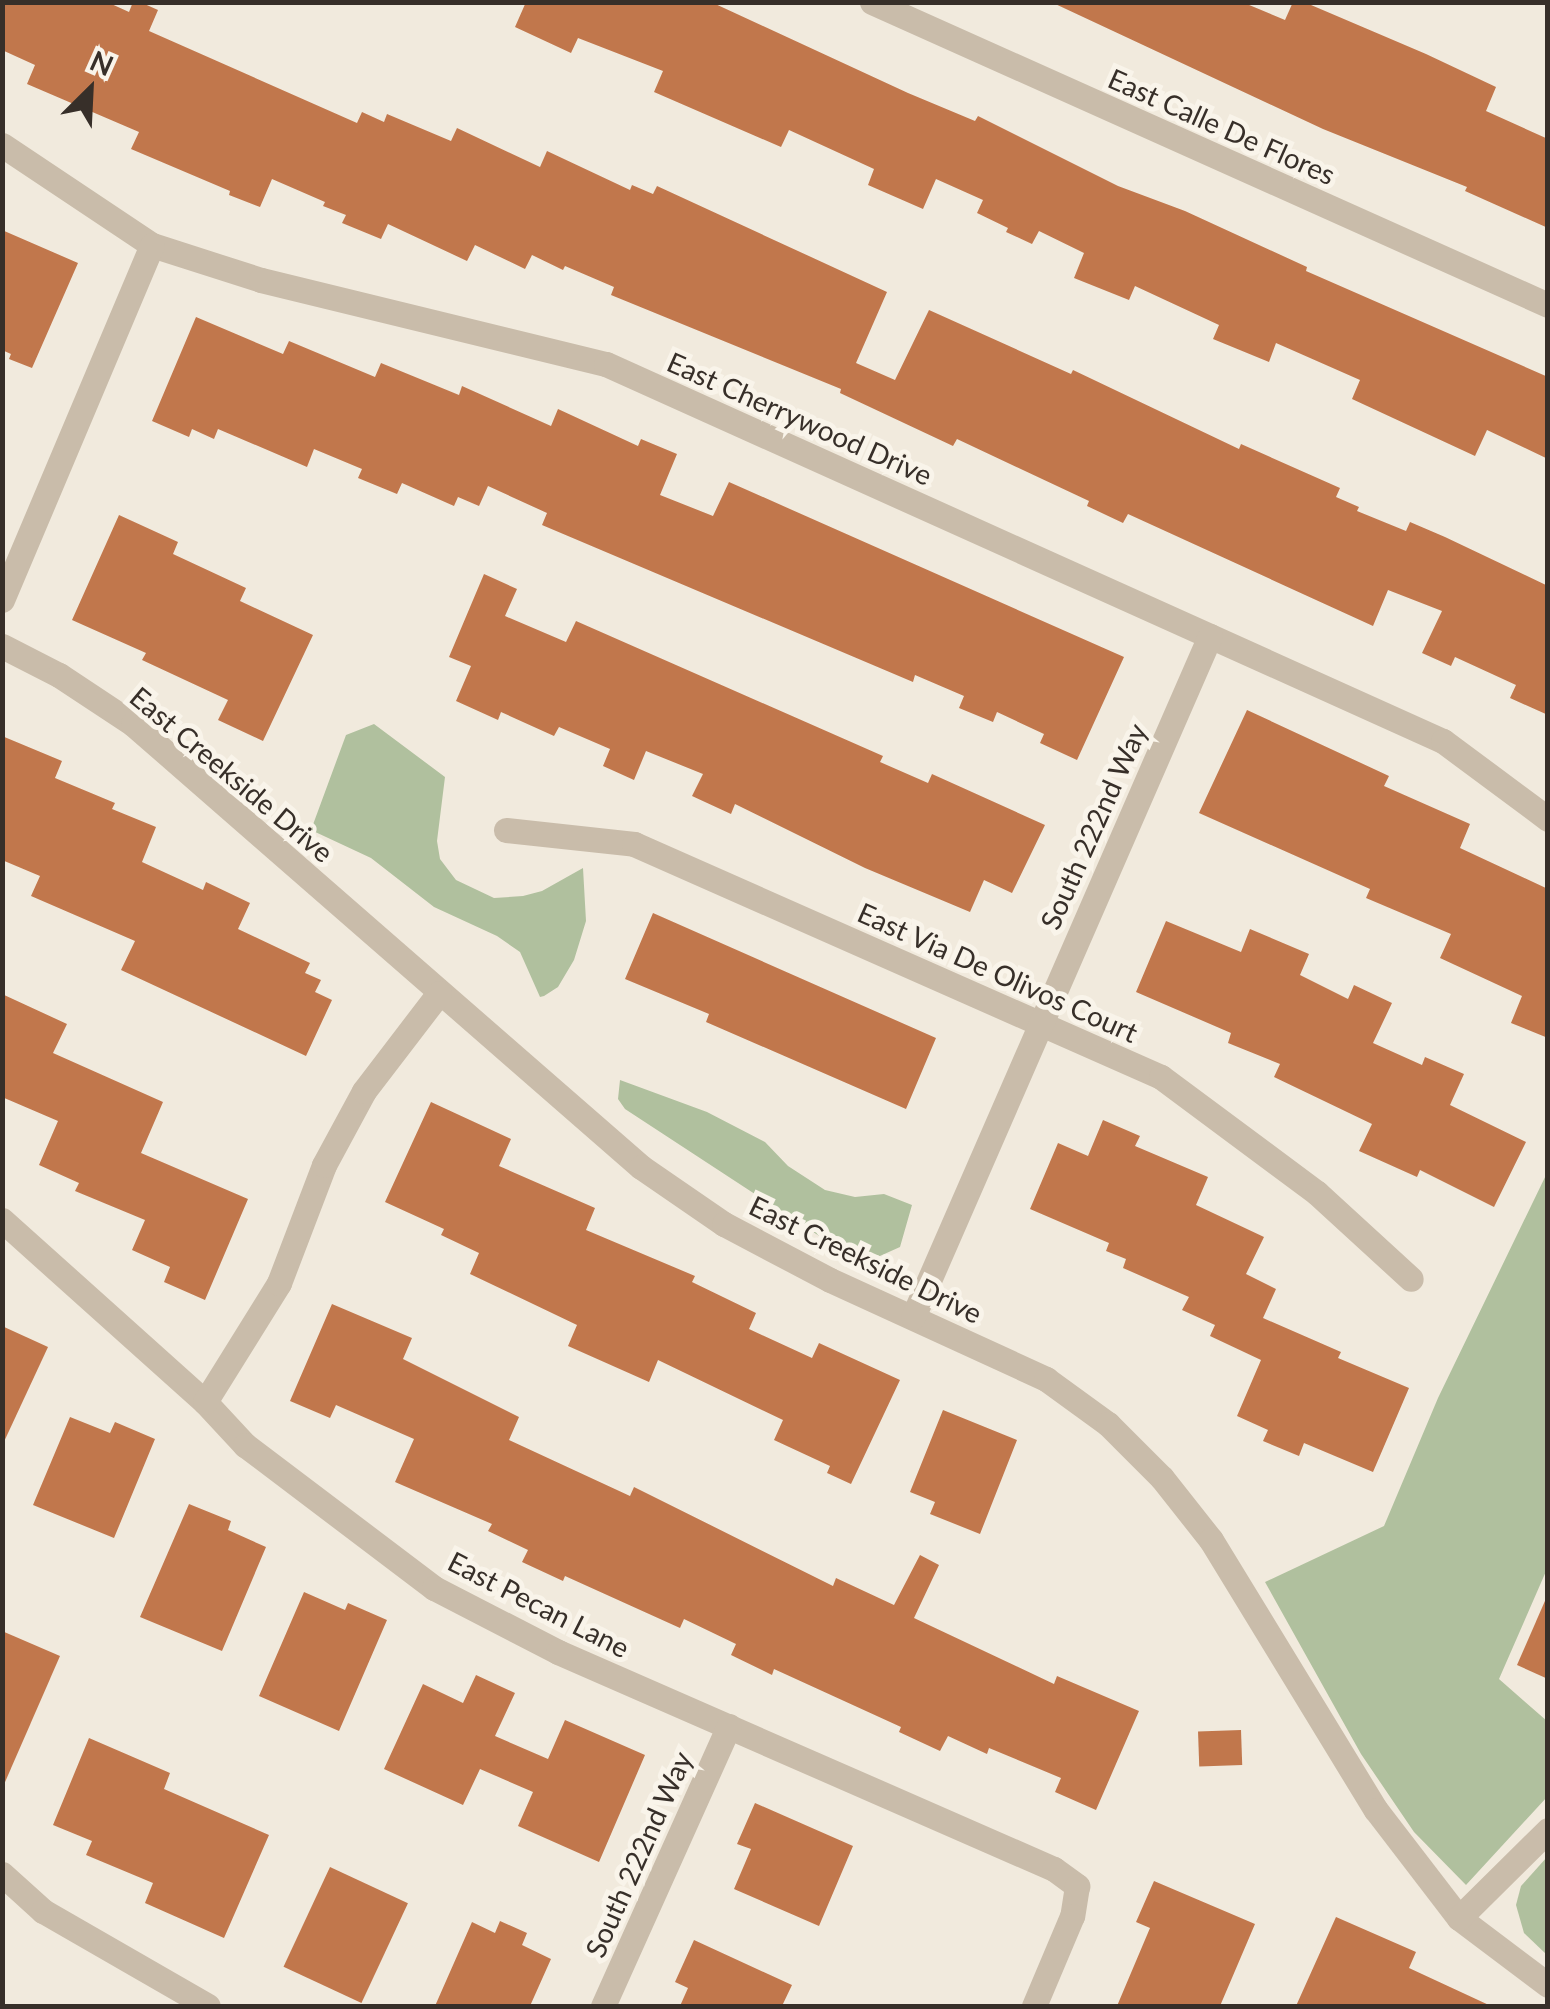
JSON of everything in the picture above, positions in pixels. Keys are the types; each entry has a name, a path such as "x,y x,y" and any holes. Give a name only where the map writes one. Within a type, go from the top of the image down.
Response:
{"street":[{"name":"East Calle De Flores","path":"872,2 1548,305"},
{"name":"East Cherrywood Drive","path":"2,145 152,245 261,280 606,364 1443,741 1548,819"},
{"path":"2,600 152,245"},
{"name":"South 222nd Way","path":"913,1317 1210,636"},
{"name":"East Creekside Drive","path":"2,646 59,675 133,724 641,1167 724,1224 830,1280 1046,1379 1108,1424 1162,1478 1211,1540 1376,1810 1460,1918 1548,1985"},
{"name":"East Via De Olivos Court","path":"506,830 634,844 1161,1077 1317,1193 1411,1280"},
{"path":"205,1402 279,1284 324,1165 364,1091 439,993"},
{"name":"East Pecan Lane","path":"2,1220 205,1402 246,1445 434,1588 558,1652 1054,1870 1077,1886 1072,1916 1034,2006"},
{"name":"South 222nd Way","path":"603,2006 729,1726"},
{"path":"1460,1918 1548,1830"},
{"path":"2,1874 43,1911 208,2006"}],"green space":[{"path":"374,724 445,777 437,841 440,859 456,880 494,898 523,896 542,891 583,868 586,921 574,960 558,987 540,997 520,952 497,936 434,907 371,858 311,830 346,735"},
{"path":"620,1080 707,1112 765,1142 788,1166 825,1190 855,1197 884,1194 912,1205 900,1247 862,1264 625,1109 618,1099"},
{"path":"1547,1173 1547,1569 1499,1679 1547,1721 1547,1797 1466,1885 1414,1832 1361,1754 1265,1582 1384,1526 1438,1398"},
{"path":"1547,1857 1547,1955 1524,1933 1516,1905 1521,1886"}],"building":[{"path":"2,2 107,2 129,12 133,2 140,2 158,10 149,31 357,123 362,112 384,122 387,114 451,141 457,128 540,167 547,151 630,190 632,185 653,194 657,186 887,292 856,363 895,380 929,310 1071,374 1073,370 1239,449 1241,444 1340,488 1336,497 1359,507 1357,511 1406,531 1410,522 1548,586 1548,715 1510,698 1516,685 1455,657 1451,666 1422,653 1442,611 1388,590 1373,626 1128,514 1123,523 1087,506 1089,501 957,439 953,446 840,393 841,389 611,295 614,287 565,266 563,270 532,255 525,269 475,245 467,261 388,224 381,239 342,223 346,215 323,206 325,202 272,179 260,207 229,195 230,191 131,149 139,132 27,84 35,65 2,50"},
{"path":"526,2 711,2 908,93 975,121 978,116 1118,186 1185,211 1307,267 1306,271 1548,377 1548,459 1487,430 1475,456 1352,399 1360,380 1276,343 1269,362 1213,339 1219,325 1135,286 1129,300 1074,278 1084,253 1039,231 1032,244 1006,232 1008,228 977,213 983,200 936,179 923,209 868,185 874,169 789,130 781,147 654,92 663,71 578,38 571,53 515,27"},
{"path":"1051,2 1242,2 1285,20 1293,2 1304,2 1426,54 1496,87 1486,111 1548,139 1548,228 1465,191 1467,187 1323,129"},
{"path":"2,230 78,263 32,368 9,359 11,354 2,350"},
{"path":"196,317 283,354 289,341 375,377 381,363 459,395 462,386 551,426 558,409 638,446 641,439 677,454 660,495 713,516 729,482 1124,657 1077,760 1040,743 1044,734 997,712 993,722 959,708 964,696 915,675 913,682 542,525 547,513 488,486 479,506 458,497 454,506 402,483 397,494 358,478 362,469 314,449 307,467 218,429 214,439 192,429 189,437 152,421"},
{"path":"119,515 178,542 173,554 246,588 240,601 313,635 263,741 218,720 228,700 142,660 146,653 72,620"},
{"path":"484,574 517,589 505,616 566,642 576,621 883,756 880,762 928,783 932,774 1045,825 1012,893 984,880 970,912 865,868 735,804 731,814 692,796 703,774 646,751 634,780 603,766 610,749 559,727 554,736 501,712 498,720 456,701 471,666 449,657"},
{"path":"1247,710 1389,776 1384,786 1470,824 1460,848 1548,889 1548,1038 1511,1023 1522,996 1440,958 1451,934 1366,898 1370,889 1199,813"},
{"path":"2,736 62,761 55,778 115,803 112,809 156,827 142,862 203,890 206,882 250,903 238,929 310,963 305,973 321,980 315,992 332,1000 306,1056 121,970 135,941 31,896 40,876 2,860"},
{"path":"653,913 936,1038 906,1109 706,1022 709,1014 625,979"},
{"path":"1166,921 1241,952 1250,929 1309,954 1300,975 1348,999 1354,985 1392,1003 1373,1043 1422,1065 1425,1057 1464,1074 1450,1105 1526,1142 1494,1207 1420,1170 1417,1177 1359,1151 1372,1124 1274,1077 1280,1064 1228,1043 1231,1033 1136,992"},
{"path":"2,994 67,1024 53,1053 163,1102 141,1153 248,1199 205,1300 164,1282 170,1267 132,1250 145,1220 75,1191 79,1183 39,1165 58,1121 2,1097"},
{"path":"431,1102 511,1139 499,1166 595,1208 586,1230 695,1276 692,1282 756,1313 749,1329 812,1358 819,1343 900,1380 851,1484 827,1473 830,1466 774,1440 783,1420 658,1360 649,1382 568,1346 577,1325 470,1274 479,1253 441,1235 444,1229 385,1202"},
{"path":"1103,1120 1140,1136 1135,1146 1208,1177 1196,1205 1264,1237 1246,1274 1276,1289 1263,1318 1341,1352 1338,1358 1409,1388 1373,1472 1304,1443 1299,1456 1263,1441 1268,1430 1237,1416 1261,1360 1210,1336 1215,1325 1182,1310 1189,1297 1123,1268 1126,1259 1106,1251 1109,1243 1030,1209 1058,1143 1088,1156"},
{"path":"332,1304 412,1338 403,1359 519,1417 509,1440 630,1496 634,1487 833,1586 836,1578 894,1605 920,1555 939,1565 914,1618 1054,1684 1057,1676 1139,1711 1096,1810 1055,1792 1061,1778 989,1748 987,1754 948,1736 940,1751 899,1732 901,1727 774,1669 772,1675 731,1655 736,1644 684,1619 680,1628 565,1576 563,1581 522,1562 528,1550 488,1531 492,1524 395,1482 414,1439 336,1405 330,1418 290,1401"},
{"path":"2,1326 48,1347 2,1446"},
{"path":"943,1410 1017,1440 980,1534 930,1514 935,1502 910,1492"},
{"path":"70,1417 110,1433 115,1422 155,1439 114,1538 33,1505"},
{"path":"189,1504 231,1521 228,1530 266,1547 222,1651 140,1617"},
{"path":"304,1592 345,1610 348,1603 387,1620 339,1731 259,1696"},
{"path":"1548,1594 1548,1679 1517,1665"},
{"path":"2,1631 60,1656 2,1789"},
{"path":"476,1675 515,1693 495,1736 548,1759 565,1720 645,1755 599,1862 518,1826 533,1792 480,1769 463,1805 384,1769 423,1684 463,1703"},
{"path":"1241,1730 1242,1765 1199,1766 1198,1732"},
{"path":"89,1738 170,1773 164,1789 269,1835 224,1938 145,1903 153,1883 86,1855 92,1841 53,1825"},
{"path":"755,1803 853,1846 819,1926 734,1889 751,1849 737,1844"},
{"path":"330,1867 408,1903 361,2003 284,1967"},
{"path":"1154,1881 1255,1924 1220,2006 1117,2006 1150,1928 1136,1922"},
{"path":"1336,1917 1416,1952 1409,1968 1491,2006 1296,2006"},
{"path":"500,1921 527,1933 522,1945 551,1959 530,2006 435,2006 472,1922 495,1933"},
{"path":"694,1940 792,1985 782,2006 680,2006 688,1988 675,1982"}]}
